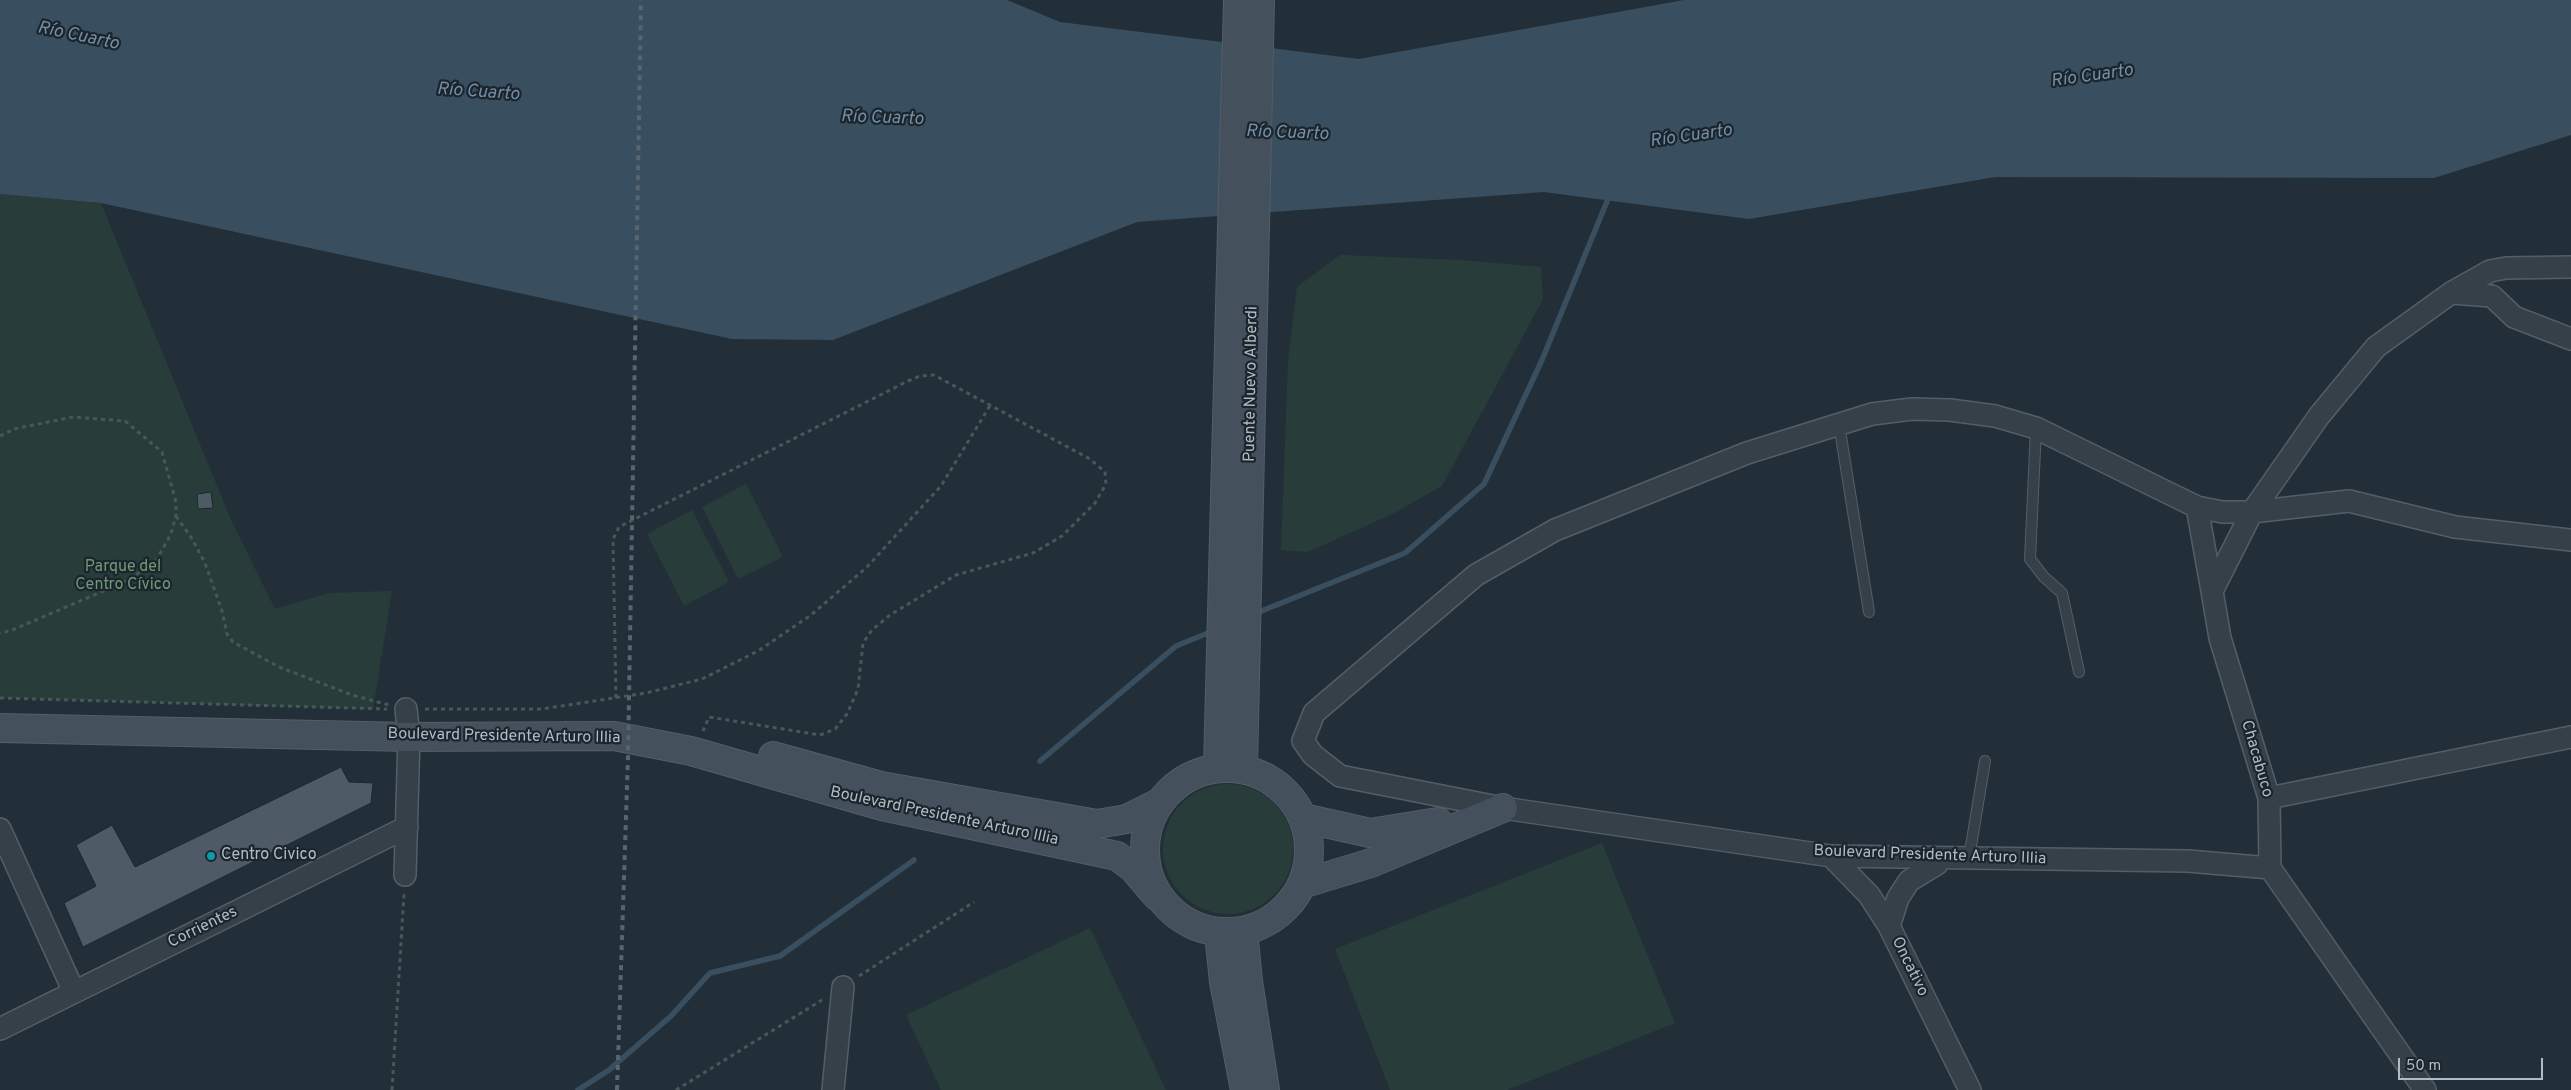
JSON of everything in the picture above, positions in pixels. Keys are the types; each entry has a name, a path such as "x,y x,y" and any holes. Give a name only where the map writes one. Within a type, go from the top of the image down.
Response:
{"main road":[{"name":"Puente Nuevo Alberdi","path":"1230,767 1238,0"},
{"name":"Puente Nuevo Alberdi","path":"1230,767 1260,0"},
{"name":"Boulevard Presidente Arturo Illia","path":"0,712 408,723 614,736 654,742 882,806 1117,856 1133,868 1157,896"},
{"name":"Boulevard Presidente Arturo Illia","path":"0,728 408,723 614,723 700,736 881,786 1097,824 1127,819 1157,804"},
{"path":"1230,767 1267,777 1288,794 1303,818 1309,840 1308,862 1302,884 1291,901 1277,916 1260,926 1231,932 1196,928 1174,915 1157,896 1145,866 1145,834 1157,804 1175,785 1197,773 1230,767"},
{"path":"1303,818 1370,833 1409,828 1503,808"},
{"path":"1302,884 1371,863 1503,808"},
{"path":"1231,932 1224,982 1245,1090"},
{"path":"1231,932 1248,981 1266,1090"}],"street":[{"path":"2212,591 2252,512 2319,416 2376,347 2451,292 2490,271 2506,268 2571,267"},
{"path":"2451,292 2492,296 2514,317 2571,339"},
{"path":"1840,424 1872,414 1912,409 1950,410 1995,416 2036,428 2197,507 2222,512 2252,512 2350,501 2455,527 2571,540"},
{"name":"Boulevard Presidente Arturo Illia","path":"1840,424 1747,453 1555,530 1476,575 1314,712 1303,741 1313,755 1340,776 1503,808 1831,856 2188,861 2270,868"},
{"name":"Chacabuco","path":"2197,507 2220,638 2269,798 2270,868"},
{"path":"406,875 408,723"},
{"path":"2269,798 2571,737"},
{"name":"Corrientes","path":"0,1029 407,827"},
{"path":"0,829 74,992"},
{"name":"Oncativo","path":"1831,856 1869,895 1889,926 1970,1090"},
{"path":"1889,926 1898,898 1910,881 1936,864"},
{"path":"2270,868 2425,1090"},
{"path":"833,1090 843,987"}],"lane":[{"path":"1840,424 1869,612"},
{"path":"2036,428 2030,559 2044,577 2062,593 2079,672"},
{"path":"1969,858 1985,761"}],"path":[{"path":"616,698 613,539 619,527 920,376 934,375 991,404 1090,459 1104,472 1106,484 1095,502 1080,520 1062,536 1033,552 956,575 890,615 872,630 863,644 858,689 847,714 835,729 820,735 709,717 700,736"},
{"path":"0,698 408,723 542,709 616,698 702,678 758,651 811,615 866,568 941,486 991,404"},
{"path":"0,436 14,429 73,417 125,421 162,452 176,502 176,516 171,534 154,564 122,583 10,632 0,633"},
{"path":"176,516 191,536 205,563 222,611 227,634 233,642 288,670 352,695 408,723"},
{"path":"392,1090 406,875"}],"green space":[{"name":"Parque del Centro Cívico","path":"0,194 101,203 231,520 275,609 329,593 392,591 373,709 0,698"},
{"path":"1340,255 1461,260 1541,267 1543,299 1442,486 1394,513 1308,552 1281,550 1288,362 1297,287"},
{"path":"746,484 783,557 738,579 702,507"},
{"path":"692,510 729,582 684,606 647,534"},
{"path":"1228,784 1241,785 1253,789 1274,803 1288,824 1292,836 1292,862 1288,874 1274,895 1253,909 1241,913 1228,914 1215,913 1203,909 1182,895 1168,874 1164,862 1163,849 1164,836 1168,824 1182,803 1203,789 1215,785"},
{"path":"1602,843 1675,1023 1507,1090 1390,1090 1335,949"},
{"path":"1090,928 1166,1090 941,1090 906,1015"}],"water":[{"name":"Río Cuarto","path":"0,0 1007,0 1060,22 1359,59 1684,0 2571,0 2571,135 2434,178 1995,177 1749,219 1544,192 1137,222 833,340 732,339 101,203 0,194"}],"building":[{"path":"211,492 213,508 198,509 197,494"},
{"name":"Centro Civico","path":"341,767 349,782 373,783 371,803 83,947 64,903 96,886 76,845 112,825 135,867"}],"waterway":[{"path":"1254,614 1405,553 1484,484 1542,360 1610,194"},
{"path":"1040,761 1176,646 1213,631"},
{"path":"578,1090 609,1070 671,1016 710,973 780,956 914,860"}],"railway":[{"path":"617,1090 628,756 641,0"}],"place":[{"name":"Centro Civico","path":"211,856"}]}
